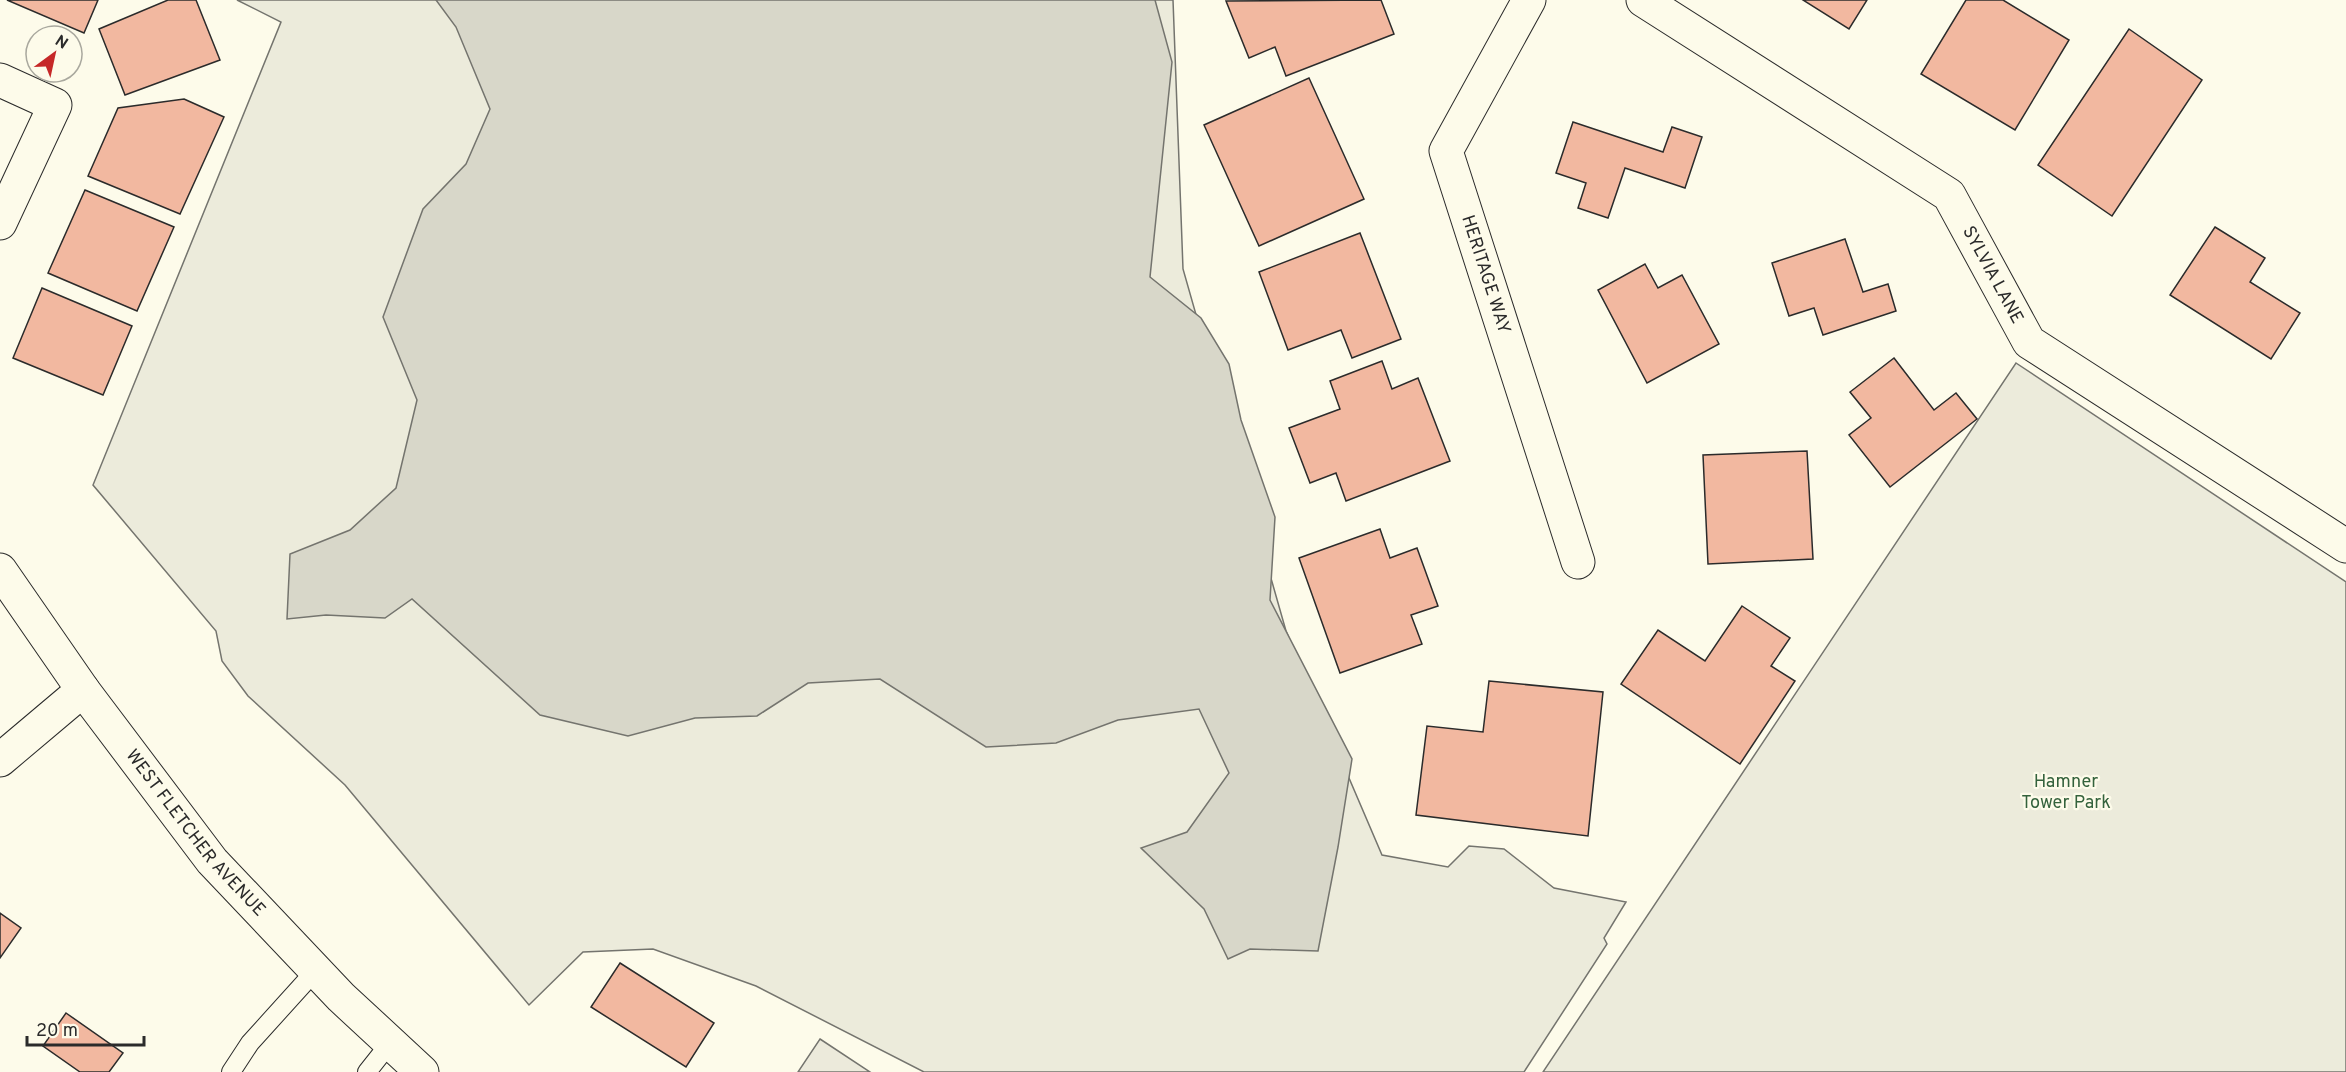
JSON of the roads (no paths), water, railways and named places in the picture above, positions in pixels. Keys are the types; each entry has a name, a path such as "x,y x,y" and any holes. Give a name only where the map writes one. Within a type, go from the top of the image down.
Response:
{"street":[{"name":"HERITAGE WAY","path":"1529,0 1446,151 1578,562"},
{"name":"SYLVIA LANE","path":"1643,0 1949,195 2029,342 2346,546"},
{"path":"0,80 55,105 0,224"},
{"name":"WEST FLETCHER AVENUE","path":"0,570 83,690 212,861 316,970 422,1072"},
{"path":"0,759 83,690"}],"lane":[{"path":"231,1072 250,1043 316,970"},
{"path":"367,1072 390,1043"}],"park label":[{"name":"Hamner Tower Park","path":"2066,792"}]}
